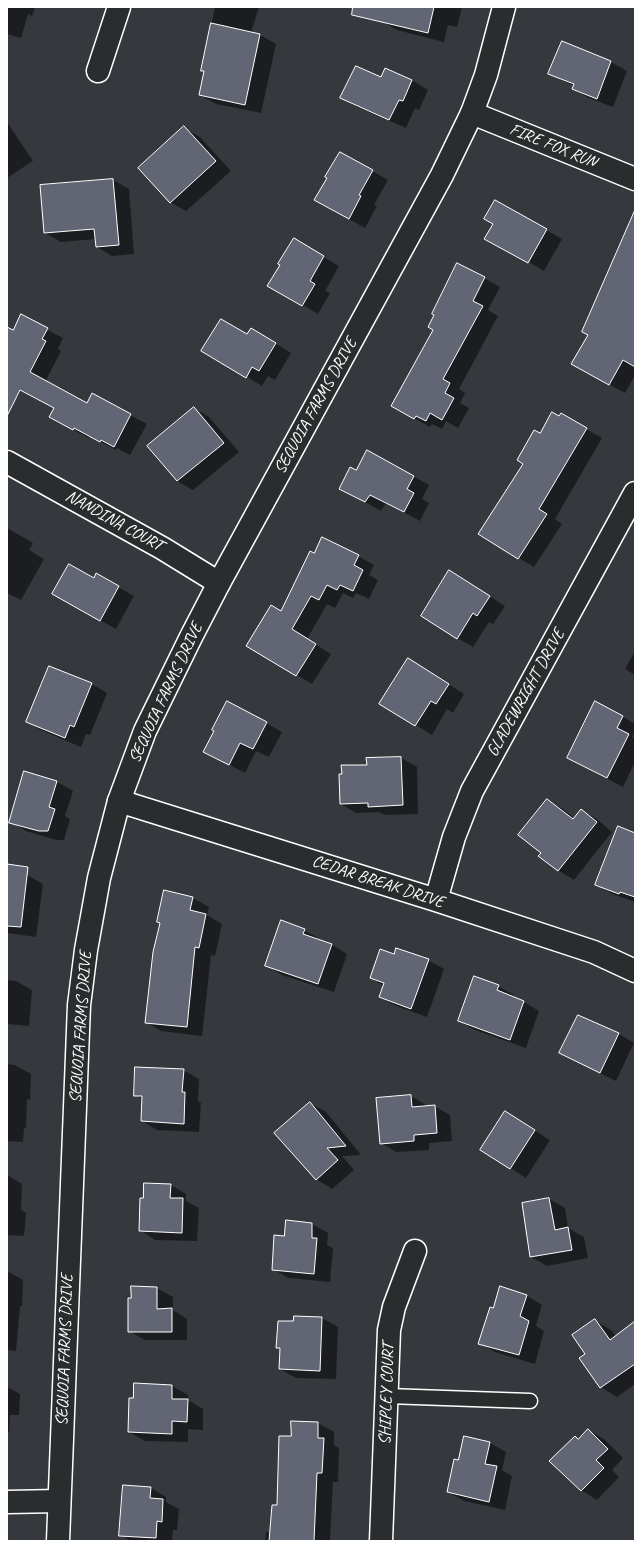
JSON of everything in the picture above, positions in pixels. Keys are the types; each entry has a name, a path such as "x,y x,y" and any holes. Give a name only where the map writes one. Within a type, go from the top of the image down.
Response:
{"street":[{"path":"98,71 119,7"},
{"name":"SEQUOIA FARMS DRIVE","path":"58,1541 79,1005 86,950 99,878 119,801 145,731 191,637 438,182 472,113 486,75 504,7"},
{"name":"FIRE FOX RUN","path":"472,113 635,179"},
{"name":"NANDINA COURT","path":"7,462 162,548 219,583"},
{"name":"GLADEWRIGHT DRIVE","path":"436,900 454,837 472,791 635,493"},
{"name":"CEDAR BREAK DRIVE","path":"119,801 436,900 594,952 635,971"},
{"name":"SHIPLEY COURT","path":"381,1541 389,1330 394,1307 415,1251"},
{"path":"7,1502 59,1501"}],"lane":[{"path":"387,1396 530,1402"}],"building":[{"path":"353,7 434,7 428,33 352,15"},
{"path":"211,23 260,34 245,105 199,95 204,71 201,71"},
{"path":"562,41 611,61 597,99 572,89 574,84 548,74"},
{"path":"356,66 381,77 385,68 412,80 403,101 399,100 389,120 340,98"},
{"path":"184,126 216,161 170,203 138,168"},
{"path":"340,152 373,170 359,195 361,196 349,219 314,200 327,178 325,177"},
{"path":"113,179 119,245 96,247 94,229 44,233 40,185"},
{"path":"495,200 547,229 528,263 484,239 493,224 484,219"},
{"path":"635,210 635,367 623,360 609,385 571,364 588,335 582,332"},
{"path":"294,238 324,256 310,281 315,284 302,306 267,286"},
{"path":"457,263 485,277 473,301 483,306 443,379 450,383 445,393 454,398 442,420 430,413 426,421 416,416 414,419 391,406 433,330 428,327 434,315 432,314"},
{"path":"21,314 48,328 42,339 46,341 30,372 87,403 92,393 131,414 114,447 101,440 100,442 74,428 73,430 49,417 54,408 20,390 7,416 7,327 13,330"},
{"path":"221,319 247,334 251,328 276,343 259,371 252,367 246,378 201,351"},
{"path":"194,407 224,443 177,481 147,446"},
{"path":"552,412 559,416 561,413 587,428 539,509 547,514 518,559 478,534 523,464 517,460 534,430 540,433"},
{"path":"367,450 414,476 407,489 414,493 404,512 370,495 365,502 339,489 350,467 356,470"},
{"path":"322,537 359,555 354,565 363,570 353,591 340,585 337,590 327,585 319,600 311,596 292,629 316,644 296,676 246,646 271,605 281,611 310,551 314,553"},
{"path":"69,564 94,578 96,573 119,586 100,621 52,594"},
{"path":"449,570 490,596 477,616 473,613 457,639 421,616"},
{"path":"408,658 449,684 436,704 431,701 415,726 379,704"},
{"path":"49,666 92,683 74,727 70,725 65,738 26,722"},
{"path":"227,701 267,722 253,749 240,743 229,765 203,752 214,731 212,730"},
{"path":"595,701 623,716 617,728 629,734 607,778 567,758"},
{"path":"401,757 403,805 368,807 368,803 340,804 339,774 342,774 341,765 367,765 366,758"},
{"path":"24,771 57,781 49,807 55,809 48,831 39,831 9,823"},
{"path":"547,799 573,819 581,809 597,822 558,871 538,856 541,853 518,835"},
{"path":"618,826 635,833 635,897 620,892 619,894 595,885"},
{"path":"7,864 28,867 21,927 7,926"},
{"path":"164,890 193,897 190,910 206,914 199,948 195,947 187,1027 145,1023 153,952 160,923 157,922"},
{"path":"281,920 305,929 303,934 332,944 318,984 265,966"},
{"path":"396,948 429,959 411,1009 379,997 384,983 370,978 380,949 394,954"},
{"path":"474,976 499,985 497,990 524,1001 510,1040 458,1021"},
{"path":"578,1015 619,1033 600,1073 559,1053"},
{"path":"135,1067 184,1069 182,1092 185,1092 184,1124 141,1121 142,1096 134,1096"},
{"path":"411,1095 412,1107 435,1105 437,1133 414,1135 414,1141 380,1144 376,1098"},
{"path":"310,1102 346,1146 327,1148 338,1160 316,1180 274,1133"},
{"path":"505,1111 535,1130 510,1169 480,1150"},
{"path":"144,1183 171,1184 170,1198 183,1198 182,1233 139,1231 140,1198 143,1198"},
{"path":"549,1198 555,1230 568,1227 572,1250 530,1257 522,1203"},
{"path":"286,1220 312,1223 312,1238 317,1238 314,1274 272,1270 274,1235 284,1236"},
{"path":"131,1286 157,1287 157,1309 172,1308 172,1332 128,1332 128,1298 131,1298"},
{"path":"500,1286 527,1295 520,1316 529,1321 519,1355 478,1344 490,1307 493,1308"},
{"path":"294,1316 322,1317 320,1371 279,1369 280,1348 276,1348 278,1321 293,1321"},
{"path":"595,1319 610,1340 635,1321 635,1364 600,1388 579,1358 585,1354 572,1335"},
{"path":"134,1383 172,1385 172,1399 188,1399 187,1422 172,1421 172,1434 128,1432 129,1398 133,1398"},
{"path":"291,1421 318,1422 318,1438 324,1438 322,1473 317,1473 314,1541 269,1541 272,1505 277,1505 279,1436 291,1436"},
{"path":"588,1429 608,1449 596,1460 604,1468 581,1491 549,1461 575,1436 578,1439"},
{"path":"464,1436 490,1442 485,1464 497,1466 489,1502 447,1492 454,1459 458,1460"},
{"path":"123,1485 151,1487 150,1498 163,1499 162,1522 157,1521 156,1538 119,1536"}]}
